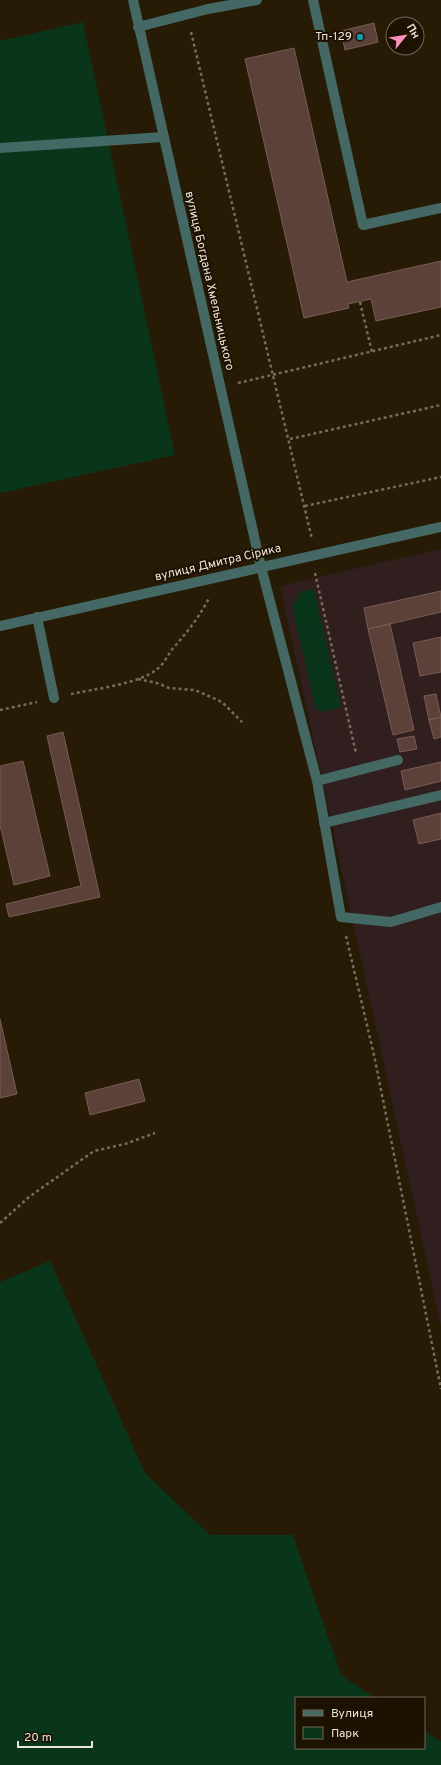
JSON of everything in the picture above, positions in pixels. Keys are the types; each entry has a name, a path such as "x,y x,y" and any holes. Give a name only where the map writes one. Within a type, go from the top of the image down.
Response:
{"street":[{"name":"вулиця Богдана Хмельницького","path":"132,0 261,567 317,781 341,917"},
{"path":"138,27 257,0"},
{"path":"313,0 363,225 441,208"},
{"path":"0,148 163,137"},
{"name":"вулиця Дмитра Сірика","path":"0,626 441,527"},
{"path":"37,617 54,698"},
{"path":"317,781 398,760"},
{"path":"324,823 441,795"},
{"path":"341,917 391,922 441,907"}],"path":[{"path":"187,15 290,439 305,506 313,555 360,769"},
{"path":"360,302 372,352"},
{"path":"220,388 441,335"},
{"path":"290,439 441,405"},
{"path":"305,506 441,477"},
{"path":"221,576 202,611 184,637 174,646 166,659 156,670 137,679 157,683 169,688 195,690 222,702 242,722"},
{"path":"341,917 374,1055 441,1389"},
{"path":"0,1223 29,1197 94,1151 125,1144 155,1133"}],"shaded area":[{"path":"441,549 441,1327 280,586"}],"green space":[{"path":"83,22 175,455 0,493 0,41"},
{"path":"314,589 341,707 322,712 316,709 292,607 301,591"},
{"path":"50,1261 145,1473 210,1535 293,1535 341,1675 374,1697 295,1697 295,1749 425,1749 425,1731 441,1742 441,1765 0,1765 0,1282"}],"building":[{"name":"Тп-129","path":"374,23 378,42 345,50 341,31"},
{"path":"294,48 347,282 441,261 441,307 376,321 371,299 348,304 349,308 304,318 245,59"},
{"path":"441,591 441,612 368,629 364,608"},
{"path":"390,624 414,730 393,735 368,629"},
{"path":"441,637 441,672 420,676 413,643"},
{"path":"436,694 441,717 429,720 424,696"},
{"path":"441,717 441,737 434,739 429,720"},
{"path":"63,732 100,897 9,917 6,904 81,886 47,736"},
{"path":"414,736 417,749 400,752 397,739"},
{"path":"23,761 50,876 14,885 0,825 0,766"},
{"path":"441,762 441,781 405,790 401,771"},
{"path":"441,813 441,839 419,844 413,820"},
{"path":"0,1019 17,1094 0,1098"},
{"path":"139,1079 145,1101 90,1115 85,1093"}],"place":[{"name":"Тп-129","path":"360,37"}]}
